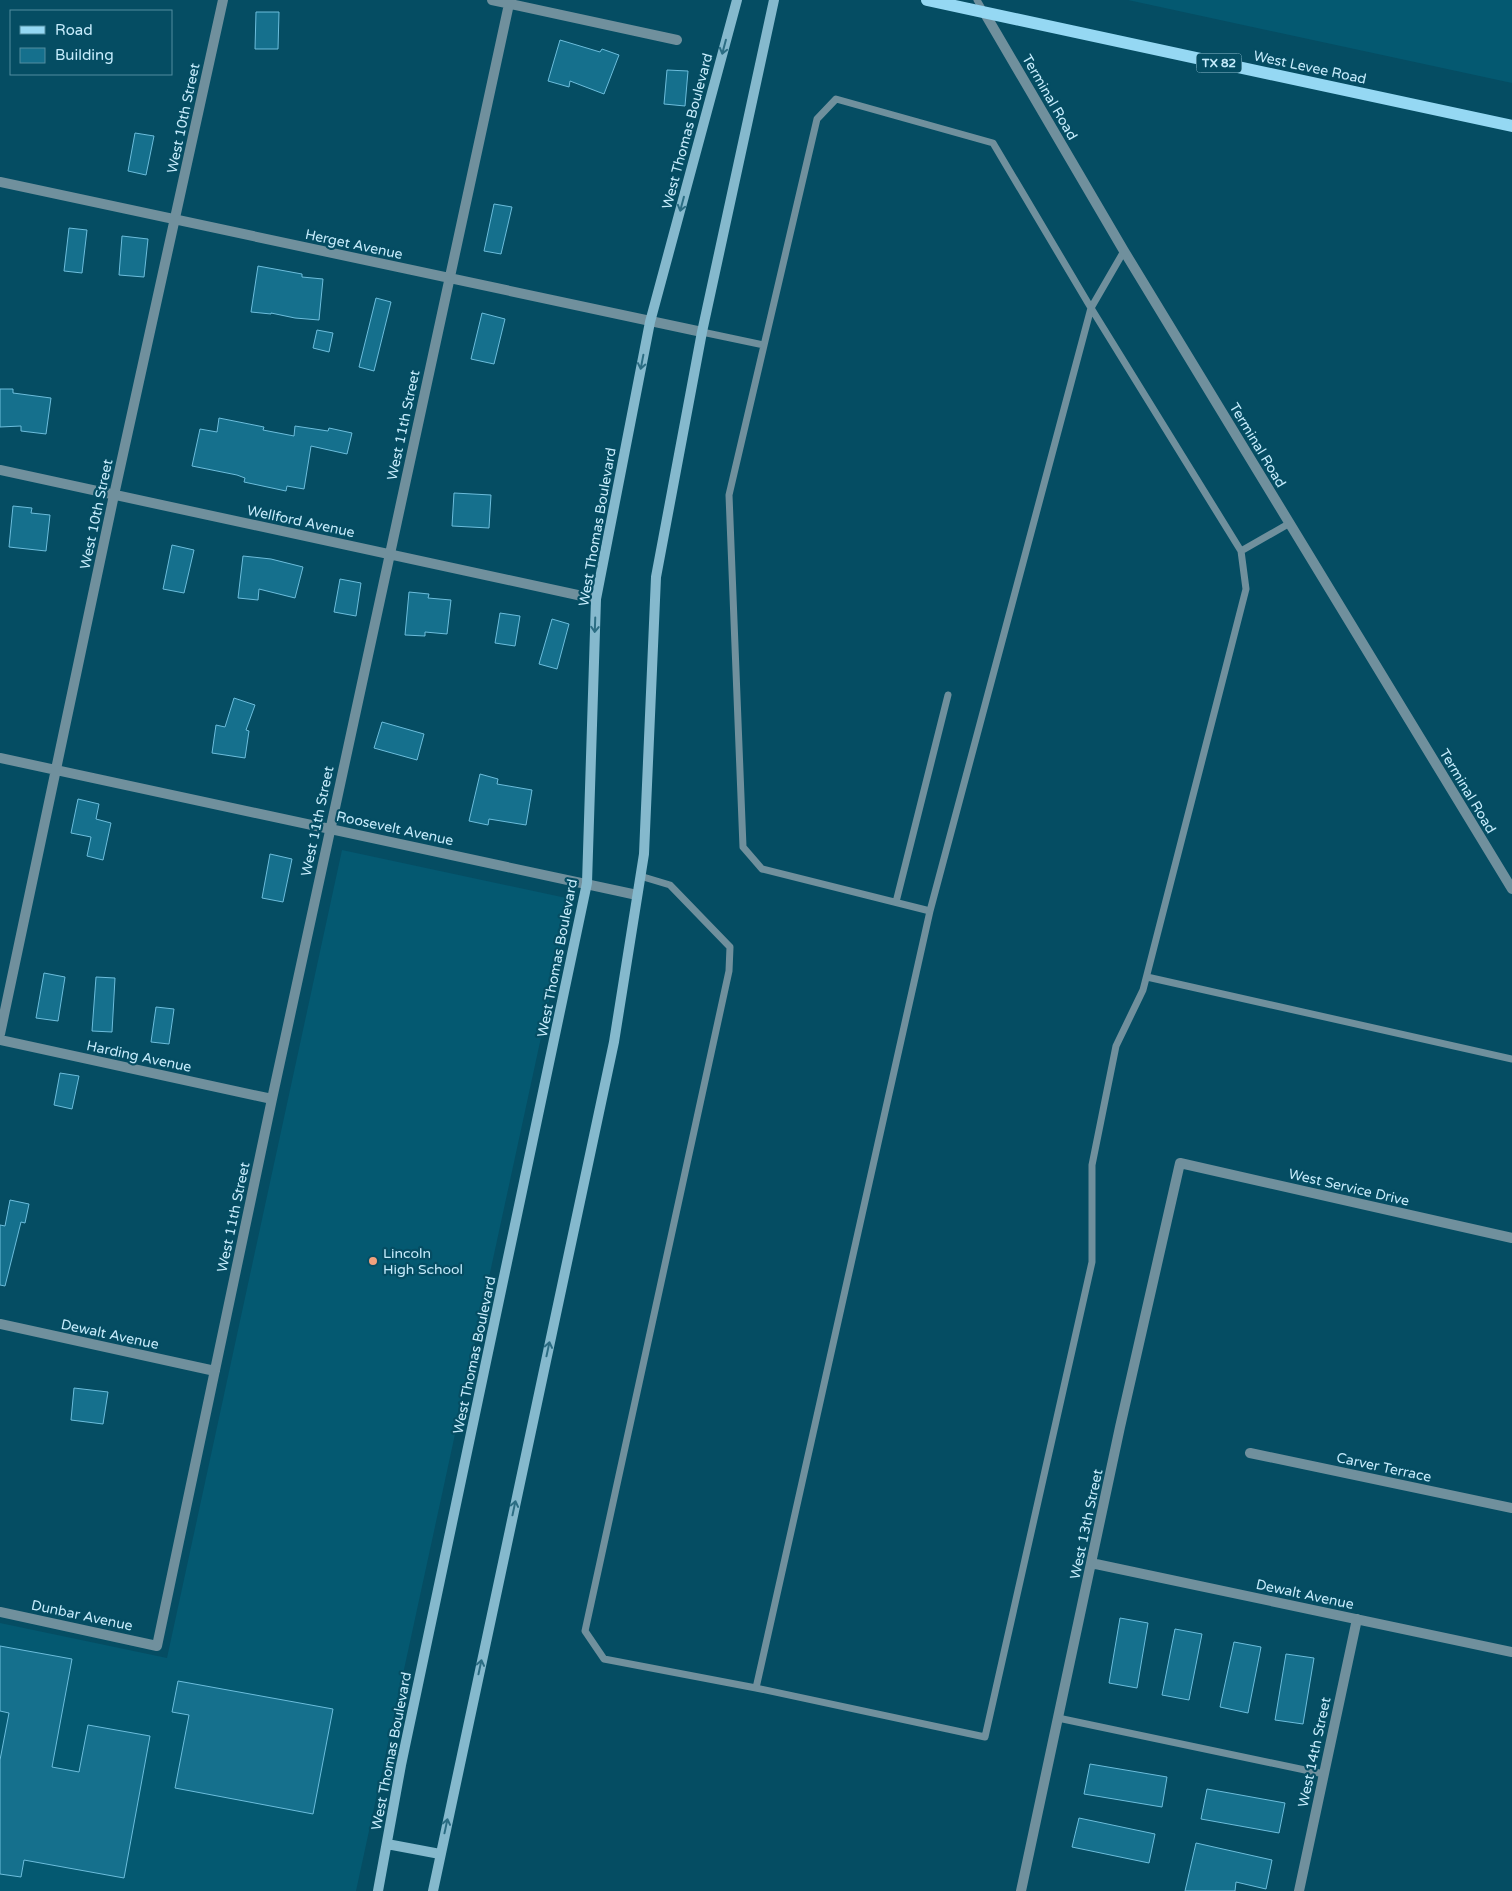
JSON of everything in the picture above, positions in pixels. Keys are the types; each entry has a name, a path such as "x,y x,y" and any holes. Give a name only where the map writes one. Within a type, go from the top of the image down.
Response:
{"main road":[{"name":"West Levee Road","path":"926,0 1512,126"}],"street":[{"name":"West 10th Street","path":"0,1034 114,495 223,0"},
{"path":"492,0 677,40"},
{"name":"West Thomas Boulevard","path":"378,1891 406,1746 587,883 596,599 650,322 736,0"},
{"path":"433,1891 614,1042 644,854 656,577 702,332 774,0"},
{"name":"West 11th Street","path":"157,1646 272,1098 509,4"},
{"name":"Terminal Road","path":"984,12 1124,251 1512,889"},
{"name":"Herget Avenue","path":"0,182 702,332"},
{"name":"Wellford Avenue","path":"0,470 596,599"},
{"name":"Roosevelt Avenue","path":"0,758 637,895"},
{"name":"Harding Avenue","path":"0,1040 272,1098"},
{"name":"West Service Drive","path":"1180,1163 1512,1238"},
{"name":"West 13th Street","path":"1021,1891 1091,1563 1180,1163"},
{"name":"Dewalt Avenue","path":"0,1324 215,1371"},
{"name":"Carver Terrace","path":"1250,1453 1512,1508"},
{"name":"Dewalt Avenue","path":"1091,1563 1512,1652"},
{"name":"Dunbar Avenue","path":"0,1612 157,1646"},
{"name":"West 14th Street","path":"1298,1891 1357,1619"},
{"path":"387,1844 440,1854"}],"lane":[{"path":"977,0 984,12"},
{"path":"640,876 670,885 730,947 729,971 585,1631 604,1659 756,1688 985,1736 1092,1262 1092,1164 1116,1046 1144,990 1246,589 1241,551 1091,308 993,143 836,99 817,120 729,495 743,847 762,869 930,911"},
{"path":"756,1688 930,911 1091,308 1124,251"},
{"path":"702,332 764,345"},
{"path":"1241,551 1290,523"},
{"path":"896,902 948,695"},
{"path":"1147,977 1512,1059"},
{"path":"1058,1718 1324,1774"}],"shaded area":[{"path":"1128,0 1512,0 1512,83"},
{"name":"Lincoln High School","path":"342,850 571,899 356,1891 0,1891 0,1623 167,1658"}],"building":[{"path":"256,12 279,12 278,49 255,49"},
{"path":"560,40 600,52 602,49 619,55 604,94 570,81 569,87 548,81"},
{"path":"667,70 688,71 685,106 664,104"},
{"path":"135,133 154,136 146,175 128,171"},
{"path":"494,204 512,207 501,254 484,251"},
{"path":"69,228 87,230 82,273 64,271"},
{"path":"122,236 148,239 144,277 119,275"},
{"path":"258,266 302,274 302,277 323,279 319,320 251,312"},
{"path":"376,298 391,302 374,371 359,367"},
{"path":"482,313 505,319 494,364 471,359"},
{"path":"317,330 333,333 329,352 313,348"},
{"path":"0,389 13,389 13,393 51,398 46,434 21,431 21,426 0,427"},
{"path":"219,418 264,427 263,430 294,436 295,426 328,431 329,428 352,433 347,454 311,446 304,489 287,486 286,491 244,482 245,478 237,475 192,466 200,429 217,432"},
{"path":"454,493 491,495 489,528 452,526"},
{"path":"13,506 32,508 31,513 50,515 46,551 9,547"},
{"path":"172,545 194,550 184,593 163,589"},
{"path":"243,556 271,559 303,567 295,598 259,589 258,600 238,598"},
{"path":"340,579 361,583 356,616 334,612"},
{"path":"409,592 429,594 428,598 451,600 447,634 425,632 425,636 405,635"},
{"path":"500,613 520,616 515,646 495,643"},
{"path":"552,619 569,624 557,669 539,664"},
{"path":"234,698 255,705 246,730 249,731 245,758 212,753 216,725 225,727"},
{"path":"382,722 424,734 417,760 374,748"},
{"path":"480,774 498,779 497,784 532,790 526,825 489,819 488,825 469,821"},
{"path":"78,799 99,804 96,819 111,823 103,860 87,856 91,837 71,833"},
{"path":"270,854 292,859 283,902 262,898"},
{"path":"44,973 65,977 58,1021 36,1018"},
{"path":"96,977 115,978 112,1032 92,1031"},
{"path":"156,1007 174,1009 169,1044 151,1042"},
{"path":"60,1073 79,1076 72,1109 54,1105"},
{"path":"10,1200 29,1204 25,1223 21,1222 5,1286 0,1285 0,1225 5,1226"},
{"path":"74,1388 108,1392 103,1424 71,1420"},
{"path":"1120,1618 1148,1623 1137,1688 1109,1683"},
{"path":"1175,1629 1202,1634 1189,1700 1162,1695"},
{"path":"1234,1642 1261,1647 1248,1713 1220,1707"},
{"path":"0,1646 72,1659 52,1767 79,1772 88,1725 150,1736 124,1878 24,1860 21,1877 0,1874 0,1760 9,1713 0,1711"},
{"path":"1286,1654 1314,1658 1303,1724 1275,1720"},
{"path":"178,1681 333,1709 313,1814 175,1788 189,1715 172,1712"},
{"path":"1090,1764 1167,1777 1162,1807 1084,1794"},
{"path":"1207,1789 1285,1803 1279,1833 1201,1819"},
{"path":"1079,1818 1155,1834 1149,1863 1072,1847"},
{"path":"1196,1843 1272,1860 1266,1889 1236,1882 1235,1891 1185,1891"}],"place":[{"name":"Lincoln High School","path":"373,1261"}]}
